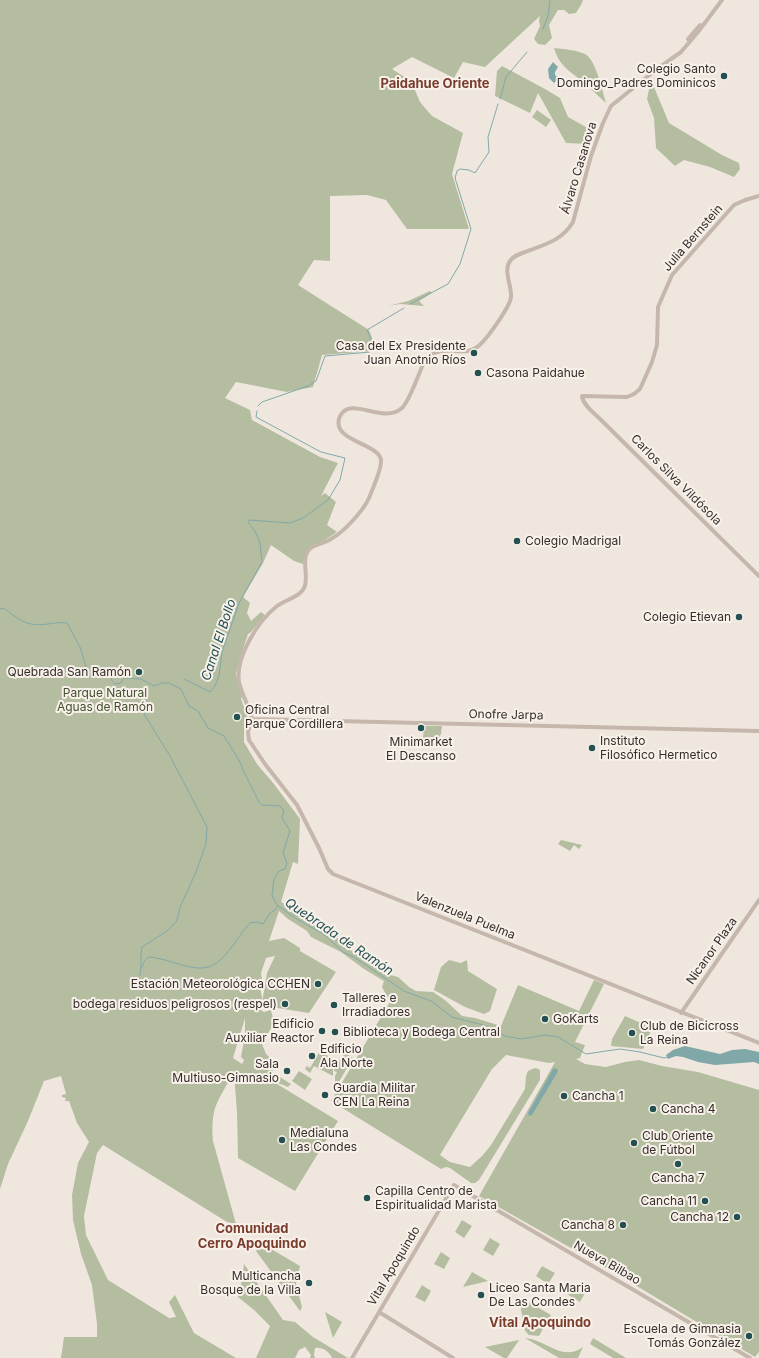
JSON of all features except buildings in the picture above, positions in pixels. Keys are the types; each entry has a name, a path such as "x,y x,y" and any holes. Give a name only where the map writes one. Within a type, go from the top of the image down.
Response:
{"street":[{"name":"Álvaro Casanova","path":"252,719 244,697 239,675 242,659 251,638 262,621 273,610 283,602 302,592 305,585 305,565 308,551 312,547 333,538 358,514 369,498 381,464 381,458 377,453 355,441 342,431 339,422 342,414 347,410 356,408 378,413 396,412 401,409 406,402 424,362 429,356 441,351 471,351 481,344 510,303 511,293 507,267 511,260 520,253 555,240 565,233 573,222 591,156 611,106 669,60 701,24 708,19 722,0"},
{"name":"Julia Bernstein","path":"582,396 627,397 638,391 655,353 658,336 658,307 672,275 734,206 745,200 759,196"},
{"name":"Carlos Silva Vildósola","path":"582,396 584,403 759,576"},
{"name":"Onofre Jarpa","path":"252,719 759,731"},
{"name":"Valenzuela Puelma","path":"252,719 248,732 249,740 265,764 297,805 320,848 328,869 334,874 759,1043"},
{"name":"Nicanor Plaza","path":"681,1013 759,900"},
{"name":"Vital Apoquindo","path":"352,1358 454,1185"},
{"name":"Nueva Bilbao","path":"454,1185 750,1358"},
{"path":"379,1312 453,1358"}],"green space":[{"name":"Parque Natural Aguas de Ramón","path":"0,0 583,0 576,13 569,14 564,10 558,10 549,25 552,38 545,45 538,44 534,39 540,26 540,16 485,67 463,62 454,78 412,57 392,69 411,81 420,102 432,116 463,133 452,174 469,229 407,229 386,200 367,195 330,196 330,261 314,260 298,285 369,330 375,346 372,351 322,355 313,387 287,392 236,382 225,398 250,410 252,420 320,457 338,463 321,496 325,493 336,502 327,525 337,532 306,552 303,564 294,561 271,545 263,563 243,597 250,603 247,613 251,621 261,612 265,615 248,634 236,674 248,723 244,730 244,742 257,764 300,819 298,864 293,862 281,902 292,908 298,915 326,932 333,934 352,951 377,966 383,973 398,977 416,991 433,992 445,1000 462,1016 475,1018 501,1026 518,985 579,1011 594,980 604,984 575,1042 585,1045 580,1058 576,1059 585,1064 606,1067 639,1060 662,1066 698,1072 759,1090 759,1352 755,1357 615,1273 479,1196 555,1062 549,1063 506,1055 492,1069 440,1155 450,1162 470,1167 491,1145 525,1089 528,1071 536,1068 540,1070 540,1080 479,1180 475,1183 471,1183 450,1168 446,1167 441,1169 331,1101 390,1002 382,987 384,981 364,969 341,952 311,937 307,931 288,919 279,911 269,941 284,938 300,948 300,951 336,972 309,1013 271,1007 262,1003 267,973 275,956 266,958 261,973 262,980 258,983 257,981 255,986 260,987 262,998 259,1009 264,1012 271,1010 274,1023 262,1044 266,1054 276,1063 272,1072 291,1084 288,1087 278,1083 277,1084 338,1121 295,1191 238,1158 234,1073 222,1092 215,1108 212,1131 213,1141 236,1224 227,1222 103,1145 97,1153 84,1216 86,1235 108,1280 169,1318 176,1317 169,1302 175,1295 194,1333 236,1358 61,1358 64,1337 97,1337 97,1324 92,1285 81,1254 73,1220 72,1195 78,1163 89,1142 77,1123 69,1101 65,1101 66,1098 62,1097 62,1095 66,1094 61,1076 44,1081 28,1121 8,1164 0,1189","holes":["245,1018 245,1035 241,1057 244,1060 242,1064 233,1058"]},
{"path":"554,48 578,52 589,57 598,76 606,103 561,63"},
{"path":"502,66 560,98 568,117 593,131 590,144 566,143 538,93 530,113 495,96 497,71"},
{"path":"651,80 669,123 722,155 739,163 740,169 734,177 710,167 684,160 675,166 656,148 654,118 647,99"},
{"path":"537,110 551,120 546,127 532,117"},
{"path":"430,291 432,293 419,301 424,306 400,304 388,306 408,301"},
{"path":"424,726 442,726 441,734 434,746 423,738"},
{"path":"561,840 582,845 579,849 574,845 570,851 558,844"},
{"path":"449,960 461,963 467,960 468,971 497,989 490,1011 484,1014 465,1007 434,990 441,967"},
{"name":"Club de Bicicross La Reina","path":"625,1016 652,1028 643,1049 611,1046 612,1039"},
{"path":"320,1051 333,1059 333,1076 314,1066 310,1073 305,1069 307,1066 310,1068"},
{"path":"345,1053 353,1058 337,1085 335,1084 335,1076 337,1072 334,1071 336,1064 334,1063 336,1060 339,1062"},
{"path":"299,1071 312,1079 305,1090 292,1081"},
{"path":"462,1220 472,1226 464,1238 455,1232"},
{"path":"490,1238 500,1244 493,1256 483,1250"},
{"path":"261,1243 300,1266 296,1284 302,1307 300,1311 256,1251"},
{"path":"441,1252 450,1258 444,1269 434,1264"},
{"path":"244,1264 283,1320 295,1322 313,1337 348,1358 332,1358 327,1351 315,1348 315,1358 310,1358 311,1355 305,1347 299,1350 295,1358 256,1358 270,1326 238,1297 237,1288 241,1285"},
{"path":"542,1266 555,1273 548,1284 536,1276"},
{"path":"472,1272 488,1281 463,1287"},
{"path":"573,1284 586,1291 580,1302 567,1294"},
{"path":"422,1285 431,1291 425,1302 415,1297"},
{"path":"523,1299 551,1315 539,1336 529,1335 525,1331 520,1304"},
{"path":"325,1312 342,1322 333,1338"},
{"path":"525,1338 566,1352 574,1352 583,1347 578,1358 559,1358"},
{"path":"593,1338 626,1358 613,1358 590,1344"},
{"path":"519,1340 507,1358 504,1358 485,1347"}],"water":[{"path":"553,62 558,67 555,75 559,78 554,83 549,78 548,69"},
{"path":"685,1046 720,1054 732,1050 745,1049 759,1052 759,1064 754,1062 715,1065 676,1056 668,1059 666,1055 673,1050"},
{"path":"555,1068 558,1070 557,1073 532,1115 529,1116 528,1113 553,1069"}],"waterway":[{"name":"Canal El Bollo","path":"543,29 548,16 550,0"},
{"name":"Canal El Bollo","path":"500,99 506,77 527,52"},
{"name":"Canal El Bollo","path":"410,304 448,284 460,264 471,229 455,178 457,171 460,169 469,170 475,173 489,152 488,137 498,104"},
{"name":"Canal El Bollo","path":"258,406 262,402 308,386 316,381 325,356 370,352 374,346 367,330 404,308"},
{"name":"Canal El Bollo","path":"184,679 210,692 215,686 219,676 222,652 239,603 262,562 260,543 256,533 248,522 249,520 290,523 303,518 328,500 340,480 345,458 321,452 256,417 257,411"},
{"name":"Quebrada de Ramón","path":"0,609 4,608 24,622 41,625 67,623 80,647 89,676 110,674 112,681 115,684 121,683 124,678 141,679 154,686 162,683 169,683 181,689 189,706 198,711 208,728 224,736 239,760 259,802 262,805 280,806 284,810 282,818 290,831 283,853 287,863 285,869 279,871 274,879 272,896 277,905 295,918 325,935 343,952 354,957 404,991 431,1001 452,1017 483,1025 505,1036 521,1039 545,1035 558,1037 586,1054 620,1049 664,1058 667,1057"},
{"name":"Canal El Bollo","path":"140,975 142,947 167,931 176,922 180,907 196,872 206,844 207,827 170,756 144,714 146,700"},
{"path":"142,967 146,959 150,957 195,968 208,967 221,960 250,923 257,922 263,924 270,913 277,907"}],"place":[{"name":"Colegio Santo Domingo_Padres Dominicos","path":"724,76"},
{"name":"Casa del Ex Presidente Juan Anotnio Ríos","path":"474,353"},
{"name":"Casona Paidahue","path":"478,373"},
{"name":"Colegio Madrigal","path":"517,541"},
{"name":"Colegio Etievan","path":"739,617"},
{"name":"Quebrada San Ramón","path":"139,672"},
{"name":"Oficina Central Parque Cordillera","path":"237,717"},
{"name":"Minimarket El Descanso","path":"421,728"},
{"name":"Instituto Filosófico Hermetico","path":"592,748"},
{"name":"Estación Meteorológica CCHEN","path":"318,984"},
{"name":"bodega residuos peligrosos (respel)","path":"285,1004"},
{"name":"Talleres e Irradiadores","path":"334,1005"},
{"name":"GoKarts","path":"545,1019"},
{"name":"Edificio Auxiliar Reactor","path":"322,1031"},
{"name":"Biblioteca y Bodega Central","path":"335,1032"},
{"name":"Club de Bicicross La Reina","path":"632,1033"},
{"name":"Edificio Ala Norte","path":"312,1056"},
{"name":"Sala Multiuso-Gimnasio","path":"287,1071"},
{"name":"Guardia Militar CEN La Reina","path":"325,1095"},
{"name":"Cancha 1","path":"564,1096"},
{"name":"Cancha 4","path":"653,1109"},
{"name":"Medialuna Las Condes","path":"282,1140"},
{"name":"Club Oriente de Fútbol","path":"634,1143"},
{"name":"Cancha 7","path":"678,1164"},
{"name":"Capilla Centro de Espiritualidad Marista","path":"367,1198"},
{"name":"Cancha 11","path":"705,1201"},
{"name":"Cancha 12","path":"737,1217"},
{"name":"Cancha 8","path":"623,1225"},
{"name":"Multicancha Bosque de la Villa","path":"309,1283"},
{"name":"Liceo Santa Maria De Las Condes","path":"481,1295"},
{"name":"Escuela de Gimnasia Tomás González","path":"749,1336"}],"district":[{"name":"Paidahue Oriente","path":"435,84"},
{"name":"Comunidad Cerro Apoquindo","path":"252,1236"},
{"name":"Vital Apoquindo","path":"540,1323"}]}
